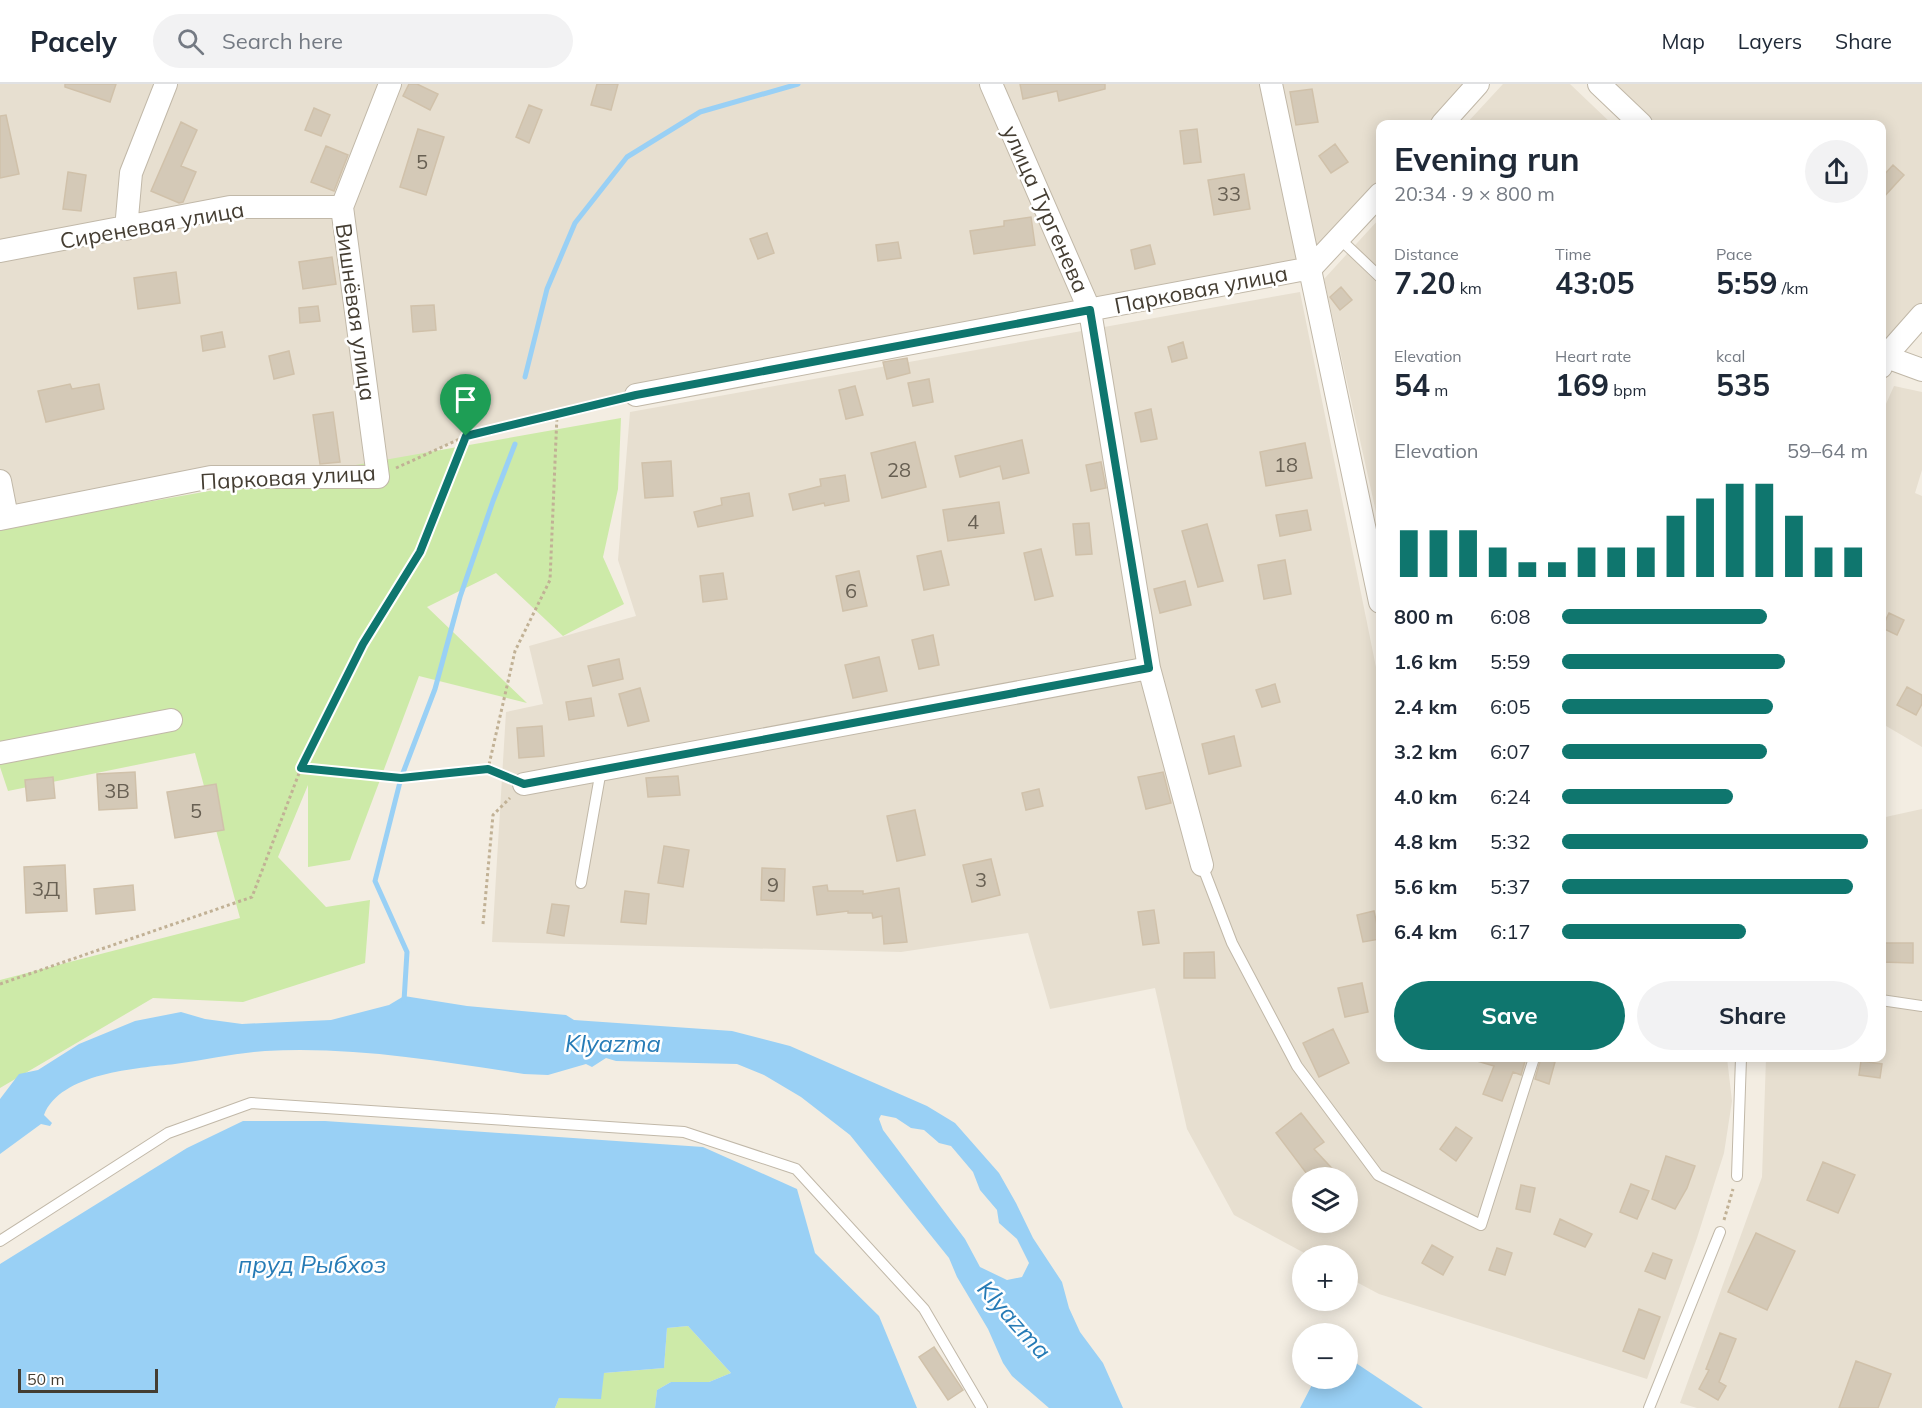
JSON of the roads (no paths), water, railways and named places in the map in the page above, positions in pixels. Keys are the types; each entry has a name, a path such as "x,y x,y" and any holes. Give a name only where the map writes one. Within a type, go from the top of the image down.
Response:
{"street":[{"path":"126,229 131,173 166,84"},
{"name":"Вишнёвая улица","path":"378,477 342,207 390,84"},
{"name":"улица Тургенева","path":"991,84 1090,310 1149,668 1203,865"},
{"path":"1272,84 1376,583"},
{"path":"1446,120 1479,84"},
{"path":"1599,84 1637,120"},
{"path":"1311,268 1376,198"},
{"name":"Сиреневая улица","path":"0,251 126,229 230,207 342,207"},
{"name":"Парковая улица","path":"636,395 1311,268"},
{"path":"1886,356 1922,315"},
{"path":"1886,361 1922,370"},
{"name":"Парковая улица","path":"3,518 211,477 378,477"},
{"path":"0,481 3,518"},
{"path":"524,784 1149,668"},
{"path":"0,753 171,720"}],"lane":[{"path":"1340,239 1376,272"},
{"path":"581,883 601,769"},
{"path":"1203,865 1232,942 1297,1066 1378,1175 1481,1225 1533,1062"},
{"path":"1886,1001 1922,1006"},
{"path":"1737,1176 1741,1062"},
{"path":"0,1241 168,1133 251,1103 684,1132 796,1169 924,1309 982,1408"},
{"path":"1649,1408 1720,1232"}],"water":[{"name":"Klyazma","path":"404,996 467,1006 566,1015 574,1020 732,1031 790,1046 927,1106 955,1123 999,1173 1033,1238 1062,1282 1069,1308 1080,1332 1103,1363 1123,1408 1049,1408 1012,1376 1003,1363 988,1329 957,1277 949,1258 850,1135 801,1097 764,1075 737,1064 616,1061 606,1058 592,1067 586,1064 548,1075 524,1074 363,1053 298,1050 242,1053 122,1071 83,1081 66,1090 53,1101 44,1115 52,1123 50,1126 41,1124 0,1154 0,1099 19,1074 38,1070 79,1044 135,1021 181,1012 205,1019 242,1024 331,1020 389,1005","holes":["881,1115 896,1118 911,1128 924,1130 939,1143 951,1146 973,1172 980,1190 997,1210 999,1223 1017,1239 1029,1263 1022,1277 1007,1280 980,1267 965,1239 883,1130 879,1119"]},
{"name":"пруд Рыбхоз","path":"243,1121 325,1121 703,1147 797,1189 815,1253 879,1316 917,1408 655,1408 657,1390 671,1382 709,1382 731,1373 688,1326 667,1328 664,1368 604,1373 601,1399 559,1398 555,1408 0,1408 0,1264 187,1148"},
{"path":"1358,1364 1423,1408 1300,1408 1310,1389 1358,1389"}],"waterway":[{"path":"525,377 547,289 575,223 627,157 700,112 798,84"},
{"path":"404,1001 407,952 375,881 401,778 435,689 460,597 515,444"}]}
